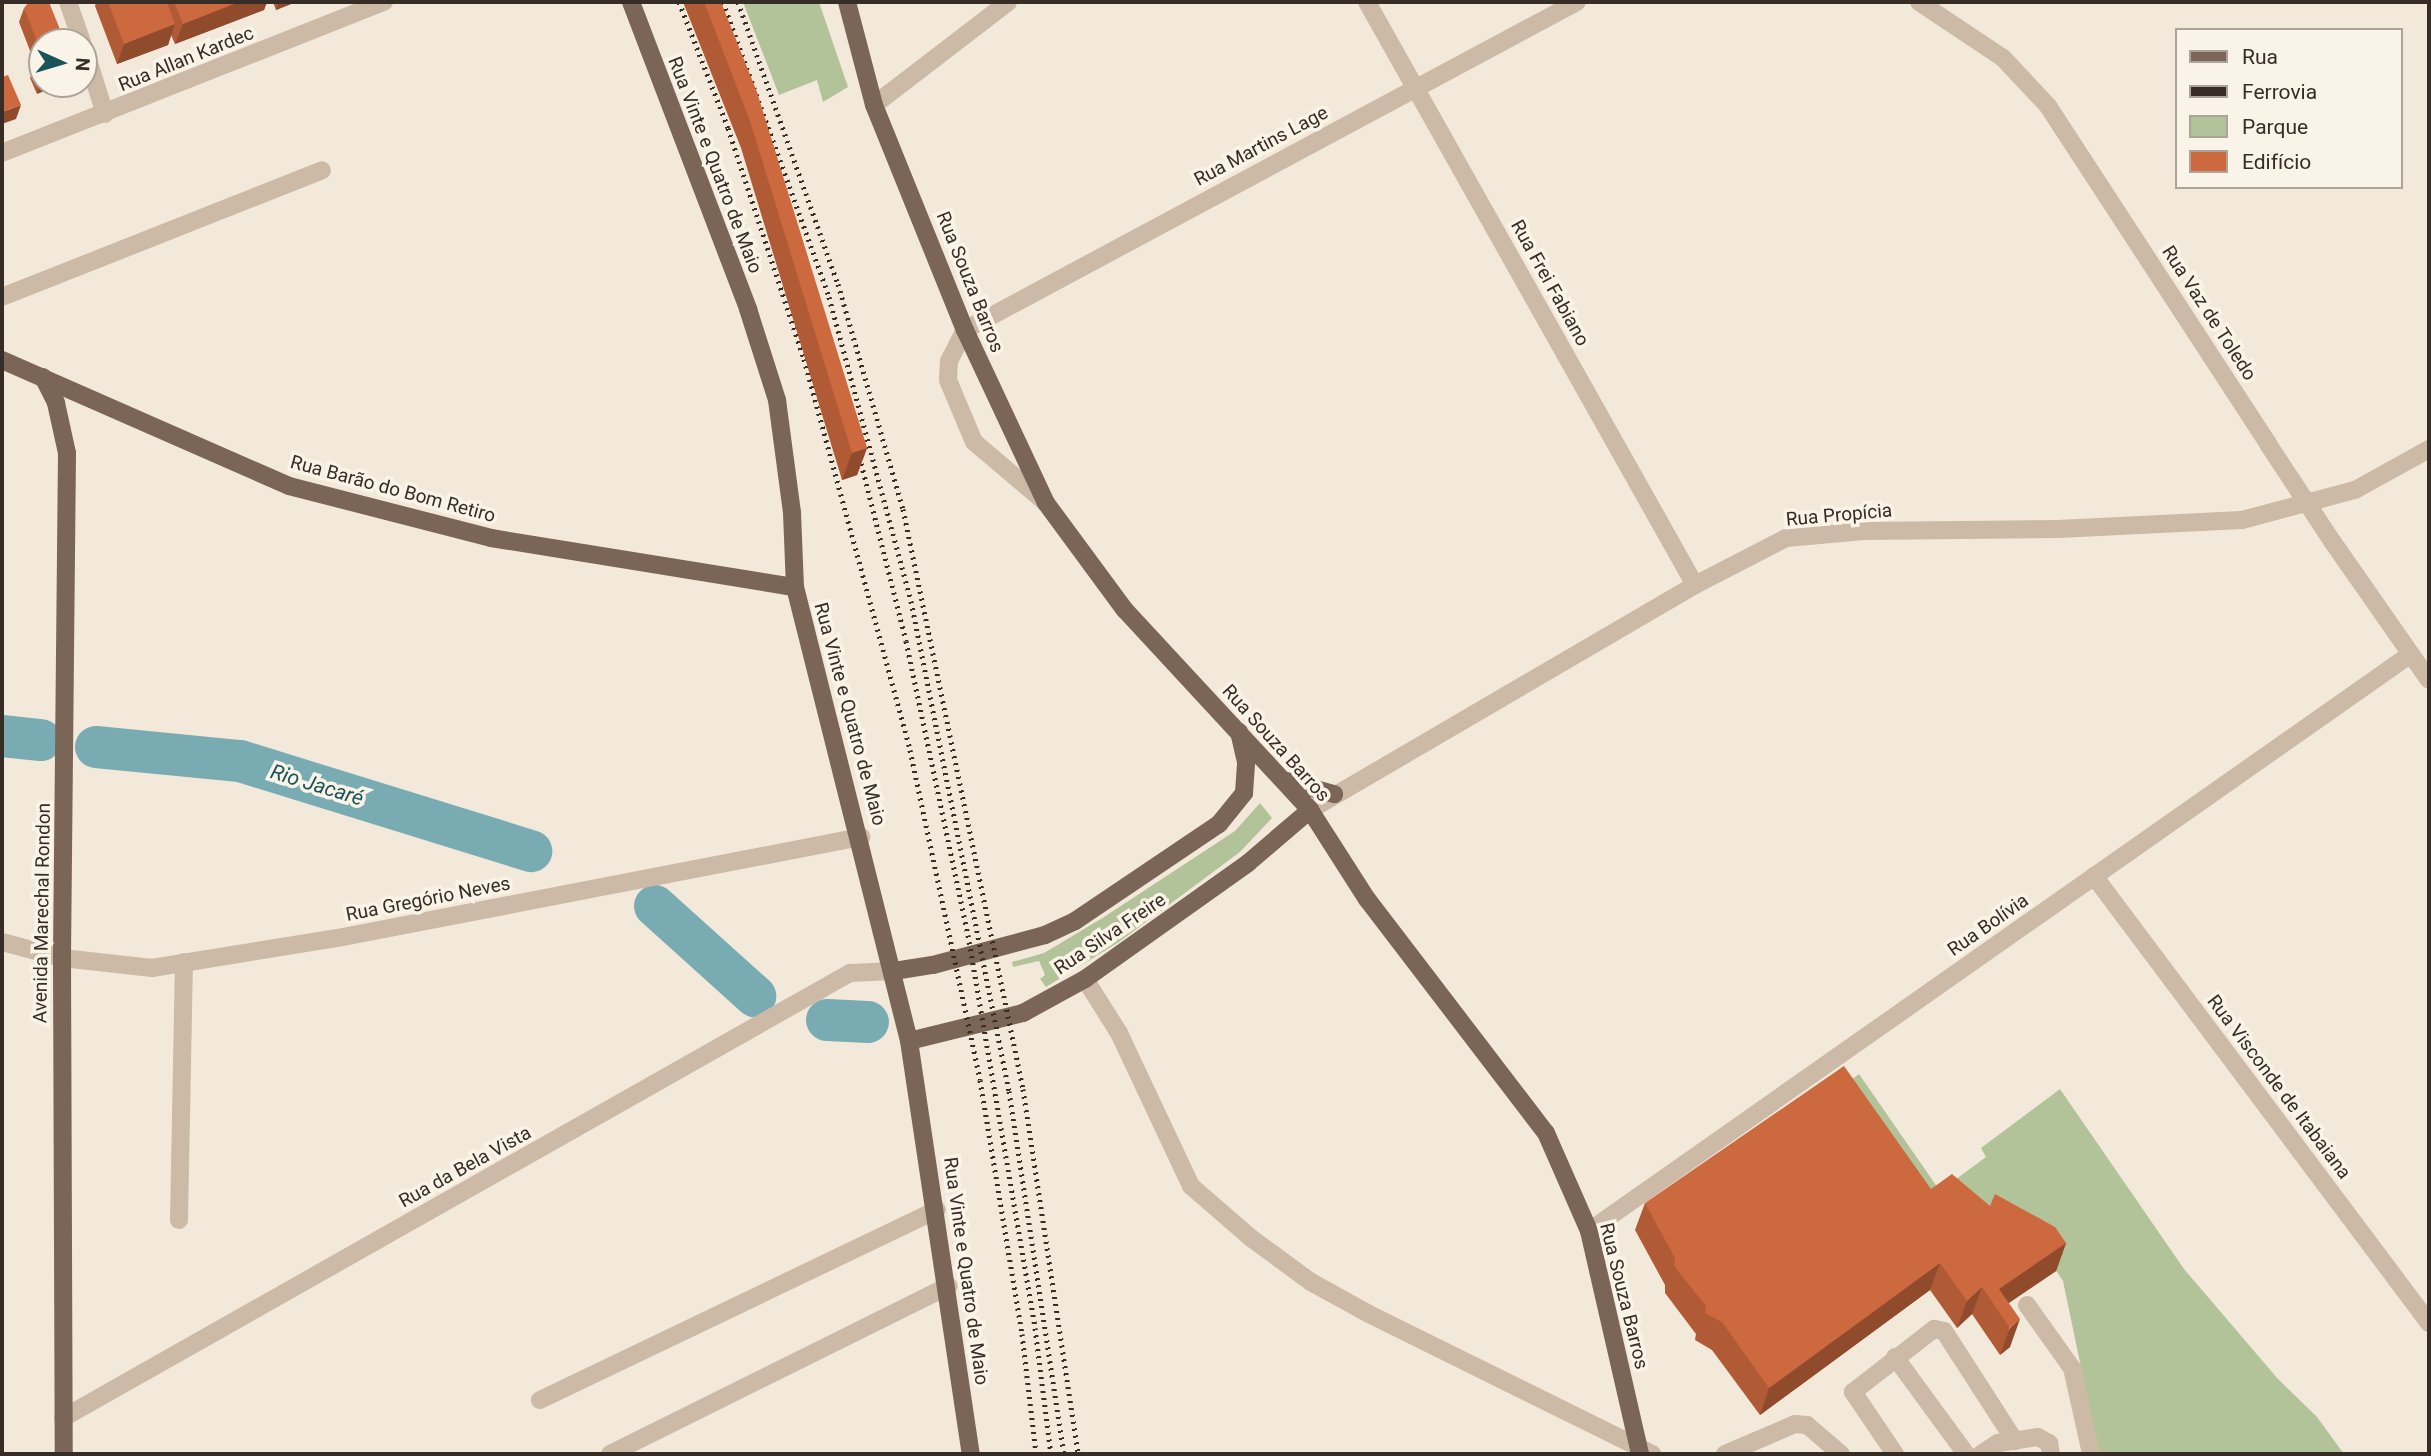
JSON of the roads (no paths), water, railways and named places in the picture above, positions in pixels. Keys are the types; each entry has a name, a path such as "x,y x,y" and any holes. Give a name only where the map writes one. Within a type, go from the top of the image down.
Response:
{"main road":[{"name":"Rua Vinte e Quatro de Maio","path":"631,2 748,309 777,400 792,513 795,587 861,837 909,1041 949,1286 971,1454"},
{"name":"Rua Souza Barros","path":"847,2 874,105 965,330 1046,503 1125,610 1238,728 1310,810 1367,899 1546,1133 1589,1231 1644,1452"},
{"name":"Rua Barão do Bom Retiro","path":"2,360 289,486 491,538 795,587"},
{"name":"Avenida Marechal Rondon","path":"43,377 56,403 67,453 62,958 64,1454"},
{"name":"Rua Silva Freire","path":"894,971 933,965 1045,935 1075,921 1219,824 1244,793 1246,762 1238,728"},
{"path":"1283,779 1334,794"},
{"name":"Rua Silva Freire","path":"909,1041 1023,1013 1085,979 1248,863 1310,810"}],"street":[{"path":"68,2 77,28"},
{"name":"Rua Allan Kardec","path":"2,153 384,2"},
{"path":"874,105 1008,2"},
{"name":"Rua Frei Fabiano","path":"1367,2 1695,585"},
{"name":"Rua Martins Lage","path":"965,330 1577,2"},
{"name":"Rua Vaz de Toledo","path":"1919,2 2003,58 2048,106 2332,541 2429,680"},
{"path":"98,92 105,114"},
{"path":"2,297 321,170"},
{"path":"965,330 949,360 948,380 974,442 1046,503"},
{"name":"Rua Propícia","path":"1310,810 1695,585 1786,538 1818,534 2058,529 2242,520 2279,514 2355,490 2429,449"},
{"name":"Rua Bolívia","path":"1589,1231 2411,654"},
{"name":"Rua Gregório Neves","path":"2,942 62,958 113,967 152,968 343,937 861,837"},
{"name":"Rua Visconde de Itabaiana","path":"2094,876 2429,1323"},
{"path":"179,1220 184,962"},
{"name":"Rua da Bela Vista","path":"63,1418 850,973 894,971"},
{"path":"1085,979 1119,1033 1191,1186 1207,1201 1311,1282 1644,1452"},
{"path":"540,1400 937,1210"},
{"path":"610,1454 949,1286"},
{"path":"2027,1305 2072,1368 2091,1454"},
{"path":"1895,1454 1853,1392 1934,1329 1944,1331 2015,1441"},
{"path":"1895,1357 1966,1454"},
{"path":"1725,1454 1795,1424 1807,1425 1841,1454"},
{"path":"1988,1452 2015,1441 2045,1439 2051,1454"}],"waterway":[{"name":"Rio Jacaré","path":"2,736 41,740"},
{"name":"Rio Jacaré","path":"96,747 240,761 531,851"},
{"name":"Rio Jacaré","path":"655,906 755,996"},
{"name":"Rio Jacaré","path":"827,1020 868,1022"}],"railway":[{"path":"679,2 728,128 804,359 910,750 980,1080 1022,1334 1036,1454"},
{"path":"723,2 829,297 911,601 1009,1091 1064,1454"},
{"path":"738,2 838,284 903,509 1023,1089 1078,1454"},
{"path":"856,443 906,641 968,935 1035,1328 1051,1454"}]}
